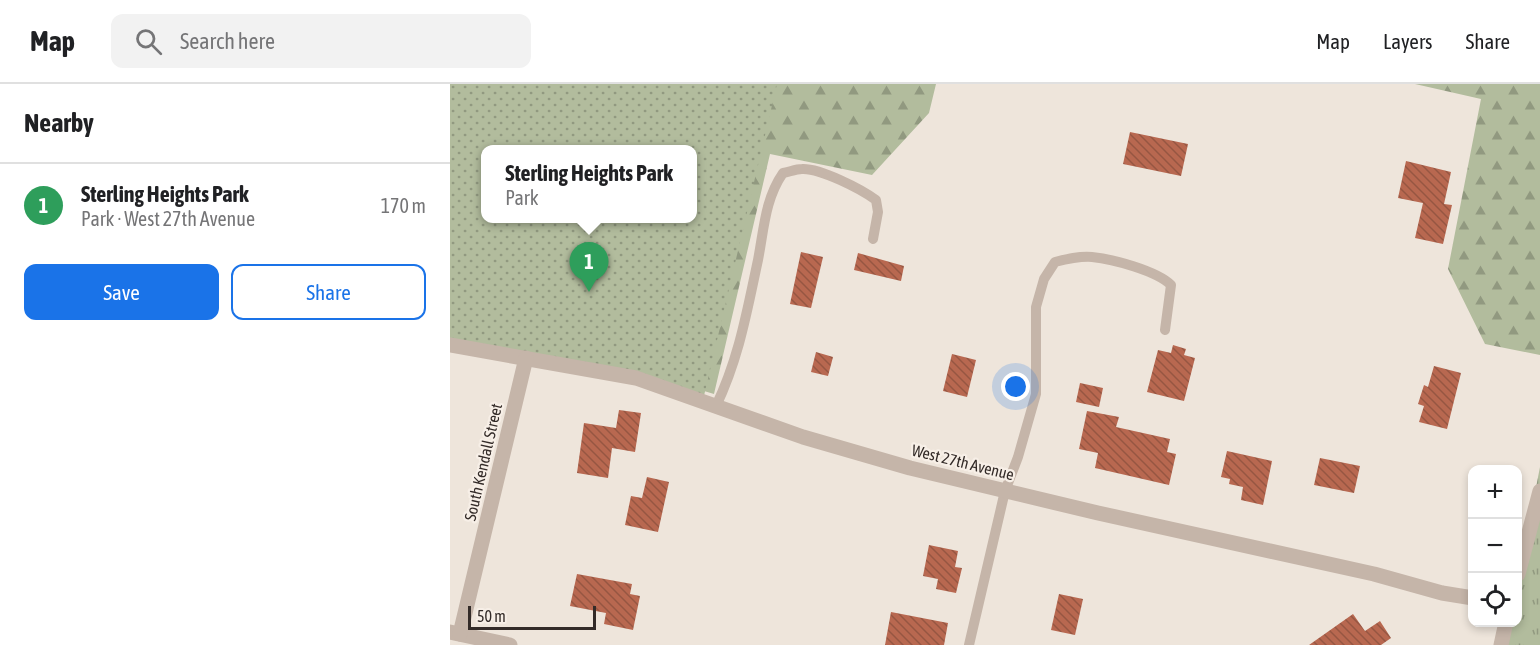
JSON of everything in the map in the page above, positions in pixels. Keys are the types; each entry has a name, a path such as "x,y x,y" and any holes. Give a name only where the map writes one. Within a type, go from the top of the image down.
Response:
{"street":[{"name":"West 27th Avenue","path":"450,345 636,378 803,436 910,468 1468,597"},
{"name":"South Kendall Street","path":"456,637 526,358"},
{"path":"1518,573 1540,491"},
{"path":"1502,645 1505,627"},
{"path":"456,637 510,645"}],"lane":[{"path":"717,406 735,363 765,218 774,188 783,173 804,169 827,175 863,190 876,200 878,212 873,239"},
{"path":"969,645 1005,491 1018,457 1036,394 1036,307 1044,279 1055,262 1093,257 1124,264 1164,278 1171,285 1165,330"}],"green space":[{"path":"450,84 936,84 929,113 872,175 770,154 714,394 601,360 450,335"},
{"path":"450,84 777,84 703,400 636,378 450,345"},
{"path":"1415,84 1540,84 1540,355 1485,344 1448,269 1481,99"},
{"path":"1540,467 1540,645 1504,645 1507,627 1522,627 1522,558"}],"building":[{"path":"1130,132 1188,144 1181,176 1123,164"},
{"path":"1406,161 1451,172 1444,204 1452,205 1443,244 1415,238 1423,203 1398,198"},
{"path":"801,252 823,257 811,308 790,304"},
{"path":"858,253 904,266 901,281 854,270"},
{"path":"1173,345 1186,349 1184,355 1195,358 1184,401 1147,392 1158,350 1171,353"},
{"path":"816,352 833,357 828,376 811,372"},
{"path":"952,354 976,360 967,397 943,391"},
{"path":"1434,366 1461,373 1447,429 1419,422 1424,406 1418,404 1424,385 1428,387"},
{"path":"1080,383 1103,388 1099,407 1076,402"},
{"path":"619,410 641,413 635,452 612,448 608,478 577,473 584,423 616,428"},
{"path":"1087,411 1119,417 1116,427 1170,439 1167,452 1176,454 1169,485 1095,468 1098,453 1079,449"},
{"path":"1227,451 1272,461 1263,505 1241,500 1243,487 1229,484 1230,479 1221,477"},
{"path":"1320,458 1360,466 1354,493 1314,485"},
{"path":"647,477 669,482 658,532 625,525 631,496 642,498"},
{"path":"929,545 958,551 955,567 962,568 956,593 936,589 938,579 923,576"},
{"path":"577,574 632,584 630,594 640,596 633,630 604,624 606,613 570,606"},
{"path":"1059,594 1083,599 1075,635 1051,630"},
{"path":"891,612 948,623 944,645 885,645"},
{"path":"1353,614 1365,631 1380,621 1391,638 1381,645 1309,645"}],"place":[{"name":"Sterling Heights Park","path":"589,292"}]}
